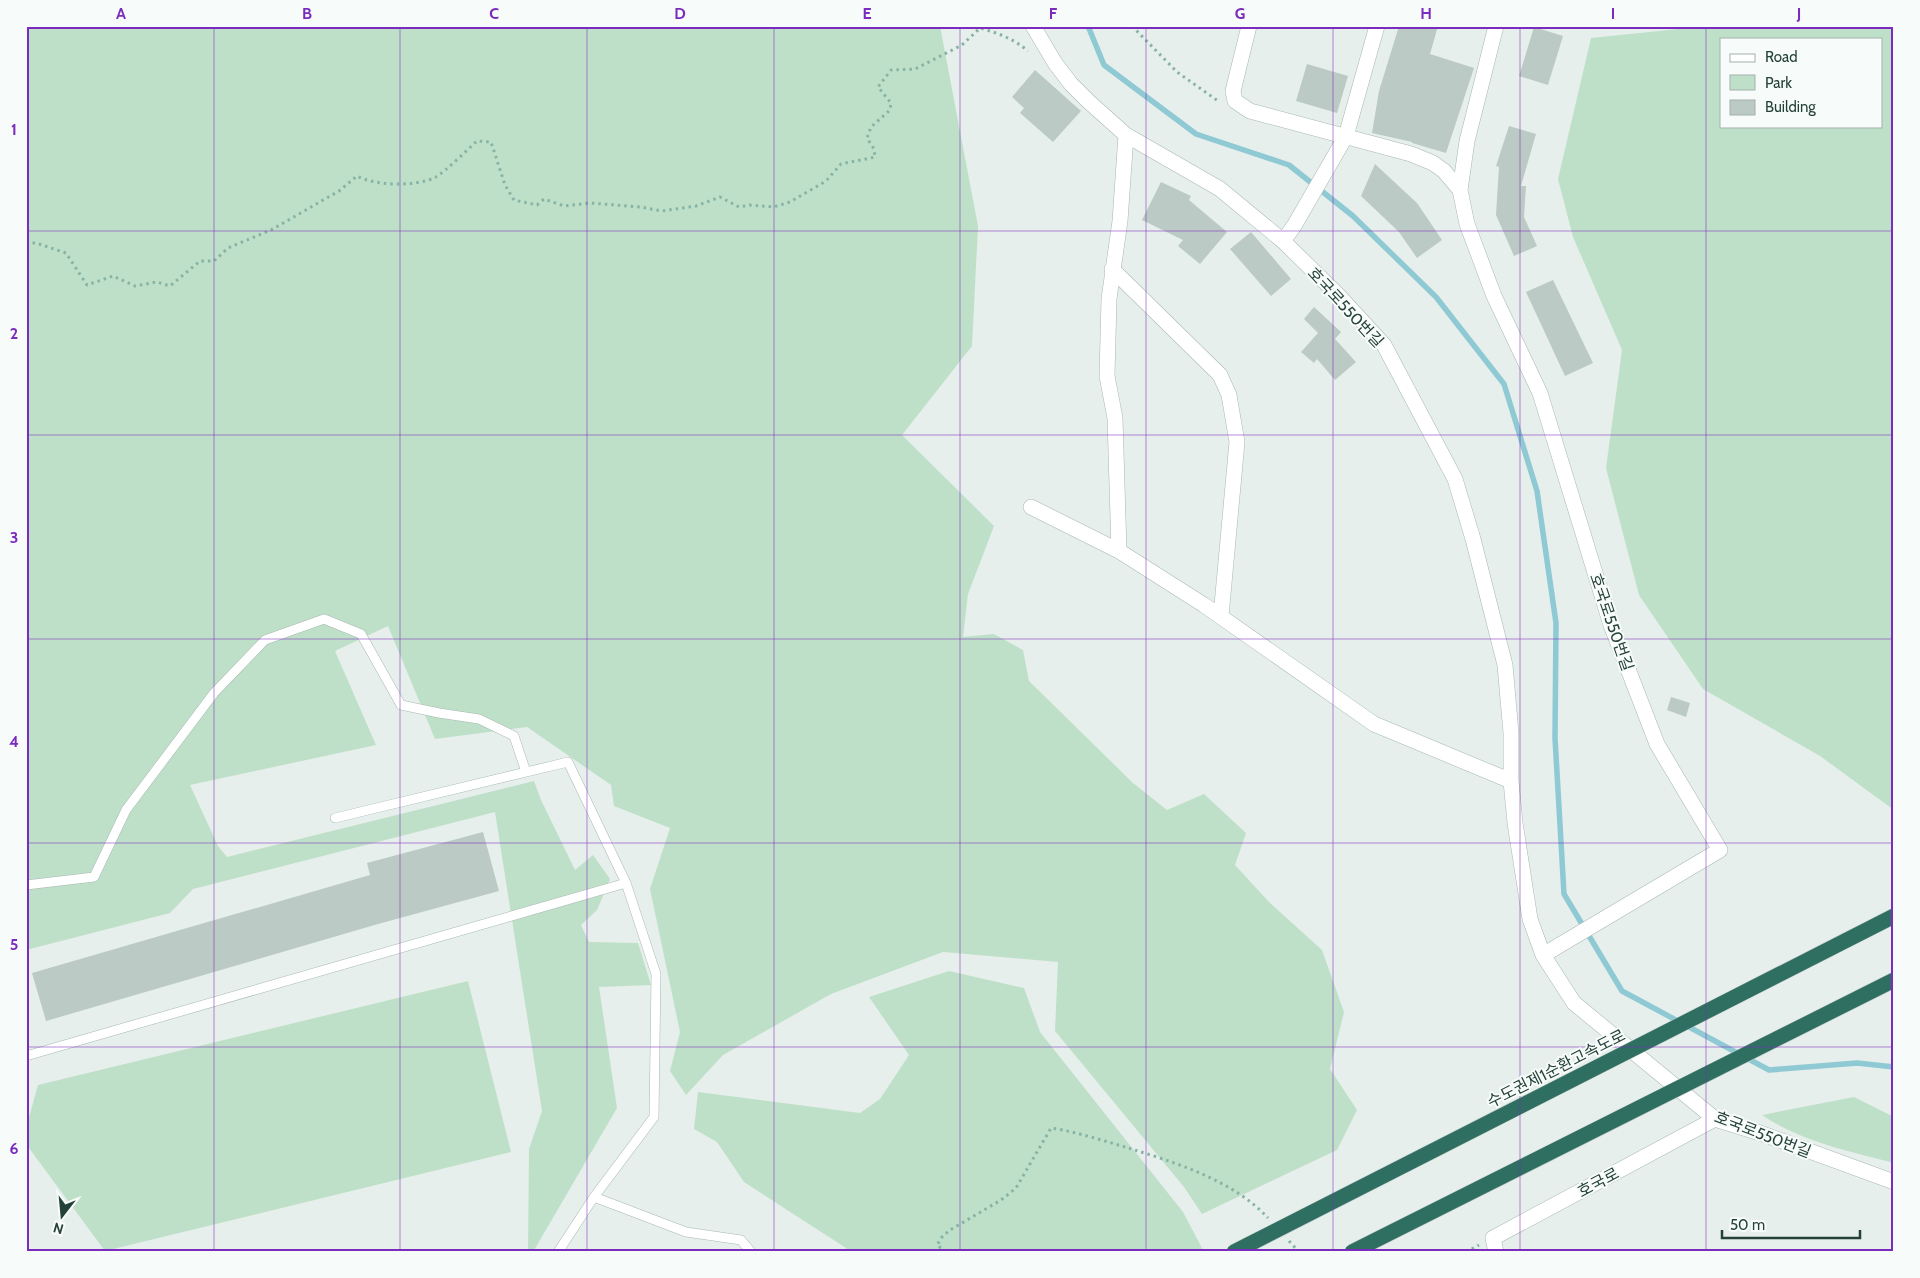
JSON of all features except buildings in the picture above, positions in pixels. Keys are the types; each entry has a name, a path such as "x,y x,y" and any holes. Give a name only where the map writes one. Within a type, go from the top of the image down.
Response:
{"highway":[{"name":"수도권제1순환고속도로","path":"1234,1252 1894,916"},
{"path":"1352,1252 1894,980"}],"street":[{"name":"호국로550번길","path":"1033,26 1055,64 1071,84 1126,135 1220,189 1284,241 1339,296 1384,345 1455,479 1473,539 1505,665 1511,733 1511,781 1515,823 1530,919 1543,954 1574,1003 1714,1119 1760,1133 1894,1182"},
{"path":"1249,26 1233,91 1235,101 1250,111 1411,154 1433,163 1460,190"},
{"path":"1284,241 1346,136 1377,26"},
{"name":"호국로550번길","path":"1496,26 1466,141 1460,190 1467,224 1494,296 1540,393 1611,624 1657,744 1720,850 1543,954"},
{"path":"1119,551 1115,418 1107,376 1109,299 1120,221 1126,135"},
{"path":"1112,269 1220,375 1229,396 1237,442 1221,616"},
{"path":"1032,507 1119,551 1221,616 1374,724 1511,781"},
{"name":"호국로","path":"1496,1252 1493,1238 1714,1119"}],"lane":[{"path":"26,885 94,877 126,810 214,693 265,640 324,619 360,634 401,705 479,719 514,736 526,772"},
{"path":"336,818 568,762 626,884 656,974 654,1117 594,1198 558,1252"},
{"path":"26,1056 626,884"},
{"path":"594,1198 686,1232 741,1240 751,1252"}],"path":[{"path":"1132,26 1177,72 1217,101 1226,104 1235,101"},
{"path":"26,243 36,243 66,253 87,285 113,276 134,286 157,282 170,286 200,262 214,261 228,248 271,230 339,191 357,176 366,181 409,184 436,177 477,141 491,142 505,185 514,200 537,205 544,199 564,206 590,203 641,207 662,211 696,206 720,197 739,207 773,206 790,202 818,186 826,181 841,164 875,157 874,149 868,138 871,127 890,110 891,103 878,87 891,70 915,69 962,45 980,28 995,32 1019,44 1030,53"},
{"path":"946,1252 937,1245 942,1237 1016,1188 1051,1128 1073,1132 1181,1165 1230,1188 1257,1206 1269,1219"},
{"path":"1287,1239 1299,1252"}],"green space":[{"path":"26,26 940,26 978,226 972,346 902,435 994,526 968,594 963,637 994,634 1023,650 1029,681 1133,783 1167,810 1204,794 1246,833 1235,865 1269,902 1322,950 1344,1012 1330,1069 1357,1110 1337,1150 1202,1214 1184,1187 1055,1031 1058,962 943,952 831,994 723,1055 686,1095 670,1071 680,1032 650,889 670,828 614,806 611,785 527,727 435,739 388,626 335,651 376,745 190,785 218,846 227,857 534,781 541,800 575,870 593,855 610,879 597,910 581,925 589,942 638,943 651,985 599,987 617,1108 533,1252 528,1252 529,1149 542,1111 495,812 193,889 170,913 26,950"},
{"path":"1707,26 1894,26 1894,810 1820,756 1703,689 1639,595 1606,468 1622,350 1573,237 1558,179 1591,38"},
{"path":"949,971 1024,988 1040,1032 1183,1212 1204,1252 846,1252 846,1248 744,1182 717,1142 694,1129 698,1092 860,1113 880,1099 909,1055 869,997"},
{"path":"468,981 511,1152 105,1251 26,1144 26,1128 38,1085"},
{"path":"1854,1097 1894,1117 1894,1163 1809,1139 1762,1115"}],"waterway":[{"path":"1088,26 1104,65 1196,134 1289,165 1353,216 1436,297 1504,384 1537,491 1556,623 1555,738 1564,894 1622,991 1769,1070 1857,1063 1894,1067"}]}
